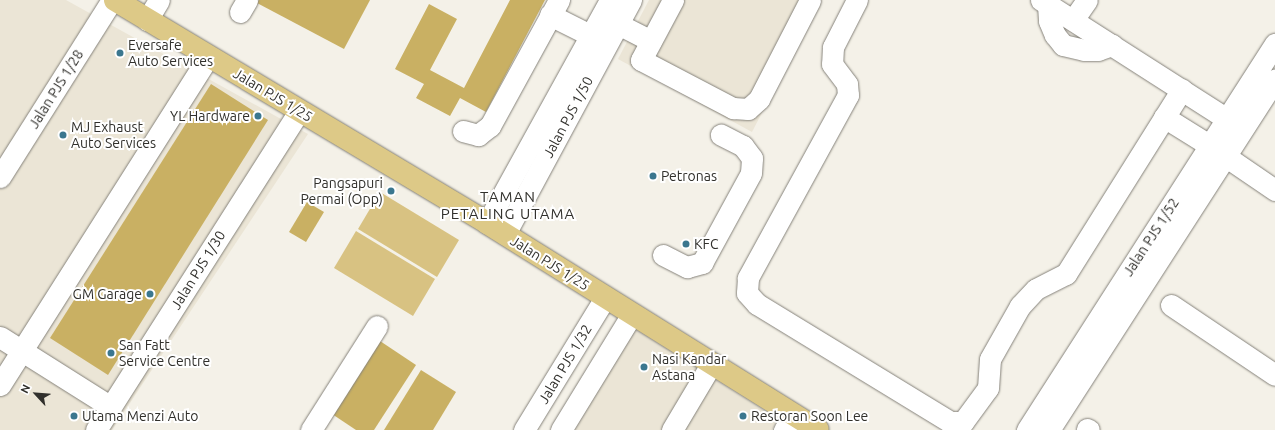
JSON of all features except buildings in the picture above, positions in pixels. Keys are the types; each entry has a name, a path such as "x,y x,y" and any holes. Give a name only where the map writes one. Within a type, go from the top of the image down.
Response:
{"main road":[{"name":"Jalan PJS 1/25","path":"114,0 505,234 712,364 789,422 818,430"}],"street":[{"name":"Jalan PJS 1/28","path":"0,177 114,0"},
{"path":"147,20 159,0"},
{"name":"Jalan PJS 1/50","path":"505,234 599,40 610,0"},
{"name":"Jalan PJS 1/50","path":"487,223 599,40 618,24 631,0"},
{"path":"673,0 641,60 733,108 748,109 759,99 810,0"},
{"path":"858,0 833,47 832,64 847,84 848,95 748,278 747,293 757,304 950,422 962,422 988,388 990,359 1020,306 1036,289 1066,274 1182,89"},
{"path":"1073,20 1087,0"},
{"path":"1044,2 1235,124"},
{"path":"1044,2 1054,35 1063,45 1091,50 1098,50 1112,45"},
{"path":"463,131 478,135 490,126 554,8 599,40"},
{"path":"618,24 651,41"},
{"name":"Jalan PJS 1/52","path":"1049,430 1235,124 1275,44"},
{"path":"0,385 208,57"},
{"name":"Jalan PJS 1/52","path":"1235,124 1275,79"},
{"name":"Jalan PJS 1/30","path":"96,430 299,111"},
{"path":"1164,117 1218,151 1275,190"},
{"path":"663,255 687,267 702,263 750,173 752,158 742,146 721,135"},
{"name":"Jalan PJS 1/52","path":"1027,430 1218,151"},
{"name":"Jalan PJS 1/32","path":"524,430 605,298"},
{"path":"1171,305 1275,375"},
{"path":"561,430 632,314"},
{"path":"311,430 377,326"},
{"path":"0,337 110,408"},
{"path":"672,430 712,364"}],"shaded area":[{"path":"0,0 66,0 308,134 112,430 0,430"},
{"path":"649,0 820,0 752,132 618,59"},
{"path":"380,192 459,240 437,277 358,229"},
{"path":"356,231 435,279 413,316 334,268"},
{"path":"632,327 778,419 772,430 570,430"}],"place":[{"name":"Eversafe Auto Services","path":"120,53"},
{"name":"YL Hardware","path":"258,116"},
{"name":"MJ Exhaust Auto Services","path":"63,135"},
{"name":"Petronas","path":"653,176"},
{"name":"Pangsapuri Permai (Opp)","path":"391,191"},
{"name":"KFC","path":"686,244"},
{"name":"GM Garage","path":"150,294"},
{"name":"San Fatt Service Centre","path":"111,353"},
{"name":"Nasi Kandar Astana","path":"644,367"},
{"name":"Utama Menzi Auto","path":"74,416"},
{"name":"Restoran Soon Lee","path":"743,416"}],"district":[{"name":"TAMAN PETALING UTAMA","path":"508,204"}]}
